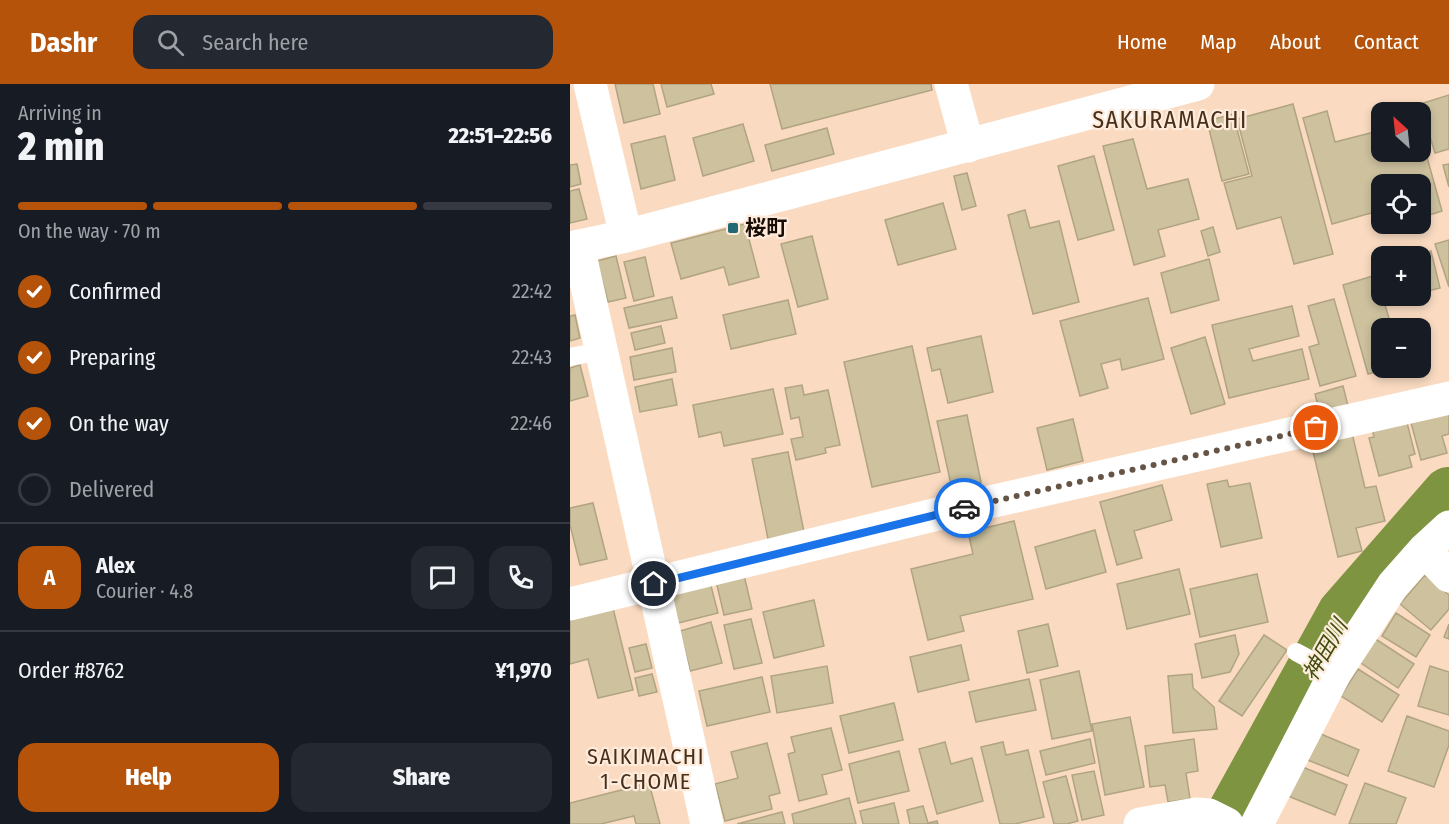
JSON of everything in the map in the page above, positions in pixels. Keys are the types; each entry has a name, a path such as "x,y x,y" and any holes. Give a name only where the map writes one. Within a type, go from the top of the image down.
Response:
{"street":[{"path":"590,84 626,236"},
{"path":"951,84 968,146"},
{"path":"707,824 654,584 586,354 574,247 626,236 1198,84"},
{"path":"570,604 950,512 1449,398"},
{"path":"1257,824 1335,673 1393,585 1424,550 1449,527"},
{"path":"1424,550 1449,576"},
{"path":"1140,824 1196,814 1218,819"}],"lane":[{"path":"1296,652 1335,673"}],"building":[{"path":"615,84 653,84 660,114 624,123"},
{"path":"661,84 711,84 714,94 667,107"},
{"path":"770,84 931,84 932,90 782,129"},
{"path":"1449,95 1449,149 1435,153 1431,140 1431,102 1426,102"},
{"path":"1293,104 1333,254 1294,264 1281,217 1237,229 1224,183 1252,176 1237,119"},
{"path":"1327,111 1335,142 1371,133 1371,162 1428,162 1442,211 1431,214 1431,174 1371,174 1371,213 1332,224 1303,118"},
{"path":"1233,114 1249,174 1222,181 1207,121"},
{"path":"743,124 754,161 703,176 693,138"},
{"path":"827,128 834,154 772,171 765,145"},
{"path":"665,136 675,180 641,189 631,144"},
{"path":"1133,139 1147,189 1188,179 1199,219 1158,230 1165,256 1134,265 1103,146"},
{"path":"1094,156 1114,230 1078,240 1058,166"},
{"path":"577,164 581,184 570,187 570,165"},
{"path":"1449,164 1449,187 1443,165"},
{"path":"967,173 976,206 962,210 954,176"},
{"path":"579,189 587,219 570,223 570,191"},
{"path":"943,203 956,249 898,265 885,220"},
{"path":"1025,210 1030,228 1059,221 1079,302 1033,314 1008,215"},
{"path":"745,224 759,277 729,285 724,267 681,279 671,243"},
{"path":"1213,227 1220,252 1208,256 1201,231"},
{"path":"812,236 828,299 798,307 781,244"},
{"path":"1449,240 1449,287 1435,244"},
{"path":"1431,251 1440,288 1431,290"},
{"path":"616,256 626,298 608,302 597,261"},
{"path":"645,257 654,296 634,301 624,262"},
{"path":"1209,259 1219,300 1171,313 1161,273"},
{"path":"1371,277 1371,306 1385,306 1389,318 1371,318 1371,373 1368,374 1343,285"},
{"path":"672,297 677,318 629,328 624,308"},
{"path":"1148,298 1164,359 1122,370 1120,359 1101,364 1108,388 1080,396 1060,321"},
{"path":"1334,299 1356,376 1320,386 1309,347 1319,344 1308,306"},
{"path":"788,300 796,334 731,349 723,315"},
{"path":"1292,306 1299,336 1249,349 1253,361 1302,349 1309,379 1229,398 1212,325"},
{"path":"575,315 580,338 570,341 570,316"},
{"path":"661,326 665,343 635,350 631,333"},
{"path":"981,336 993,392 948,403 940,369 932,371 927,348"},
{"path":"1205,337 1225,404 1191,414 1171,348"},
{"path":"912,346 940,472 872,487 844,362"},
{"path":"672,348 676,372 634,380 630,357"},
{"path":"580,365 588,396 570,401 570,368"},
{"path":"672,379 677,405 640,412 635,387"},
{"path":"802,385 804,395 828,390 840,445 825,448 826,453 796,460 791,439 803,437 799,417 791,419 785,388"},
{"path":"1343,386 1348,406 1320,414 1315,394"},
{"path":"773,389 783,434 724,446 721,432 699,437 693,405"},
{"path":"1449,409 1449,434 1442,436 1447,453 1421,460 1410,419"},
{"path":"967,415 981,482 952,489 937,421"},
{"path":"1073,419 1083,461 1047,470 1037,428"},
{"path":"1406,419 1415,454 1409,456 1412,467 1379,476 1369,438 1374,437 1372,428"},
{"path":"1352,433 1365,488 1376,486 1385,521 1356,528 1362,551 1338,557 1311,443"},
{"path":"788,452 804,532 768,539 752,459"},
{"path":"1227,480 1229,487 1250,483 1262,538 1221,547 1207,484"},
{"path":"1162,485 1172,520 1134,531 1142,558 1117,565 1100,502"},
{"path":"593,503 607,559 580,565 570,525 570,508"},
{"path":"1014,521 1033,599 960,616 964,631 928,640 911,569 973,554 968,532"},
{"path":"1095,530 1106,572 1046,589 1035,547"},
{"path":"1179,569 1190,614 1127,629 1117,584"},
{"path":"1257,574 1268,622 1200,637 1190,589"},
{"path":"744,575 752,609 724,615 716,581"},
{"path":"1425,575 1449,595 1449,609 1431,630 1400,604"},
{"path":"710,582 718,613 678,623 670,592"},
{"path":"814,600 824,646 774,658 763,612"},
{"path":"613,608 633,690 598,698 588,659 570,664 570,618"},
{"path":"1396,613 1430,635 1416,657 1382,636"},
{"path":"751,619 762,663 734,669 724,625"},
{"path":"711,622 722,663 690,671 680,631"},
{"path":"1048,624 1058,666 1027,673 1018,631"},
{"path":"1449,624 1449,639 1444,637"},
{"path":"1235,635 1239,654 1230,672 1202,678 1195,644"},
{"path":"1264,635 1287,650 1242,716 1219,701"},
{"path":"1374,638 1414,664 1398,688 1358,661"},
{"path":"646,644 652,668 635,672 629,648"},
{"path":"961,645 969,680 918,692 910,657"},
{"path":"827,666 833,703 777,713 771,676"},
{"path":"1430,666 1449,672 1449,715 1418,706"},
{"path":"1358,669 1399,695 1382,722 1341,696"},
{"path":"1079,671 1092,731 1052,739 1040,680"},
{"path":"652,674 657,692 639,696 635,678"},
{"path":"1192,674 1193,688 1214,707 1217,729 1173,733 1168,676"},
{"path":"762,677 770,712 707,726 699,691"},
{"path":"1029,679 1036,710 976,722 969,692"},
{"path":"894,703 903,740 849,753 840,716"},
{"path":"1407,716 1449,731 1449,745 1434,787 1388,771"},
{"path":"1130,717 1144,787 1105,795 1092,724"},
{"path":"831,728 842,770 822,775 827,794 799,801 788,754 795,752 791,737"},
{"path":"1316,732 1359,750 1348,776 1305,759"},
{"path":"1090,739 1095,763 1046,775 1040,751"},
{"path":"1194,739 1198,771 1186,773 1190,799 1168,802 1165,785 1150,787 1145,746"},
{"path":"945,742 951,764 972,758 983,801 937,814 919,749"},
{"path":"1003,742 1006,755 1028,750 1044,817 1015,824 1000,824 981,747"},
{"path":"767,743 780,793 769,796 772,809 725,821 715,784 738,778 731,752"},
{"path":"899,751 909,791 858,803 849,764"},
{"path":"1300,766 1347,785 1335,815 1288,796"},
{"path":"1094,771 1104,815 1082,820 1072,775"},
{"path":"1066,776 1078,821 1054,824 1043,782"},
{"path":"649,783 660,824 636,824 634,816 601,824 570,824 570,803"},
{"path":"1365,783 1406,798 1396,824 1349,824"},
{"path":"849,798 856,824 794,824 792,814"},
{"path":"894,803 899,824 863,824 860,811"},
{"path":"923,806 928,823 937,821 938,824 910,824 907,810"},
{"path":"782,812 785,824 737,824"}],"waterway":[{"name":"神田川","path":"1228,824 1344,614 1449,494"}],"way so far":[{"path":"964,508 1316,428"}],"place":[{"name":"桜町","path":"733,228"}],"district":[{"name":"SAKURAMACHI","path":"1170,120"},
{"name":"SAIKIMACHI 1-CHOME","path":"646,768"}],"route":[{"path":"654,584 964,508"}]}
